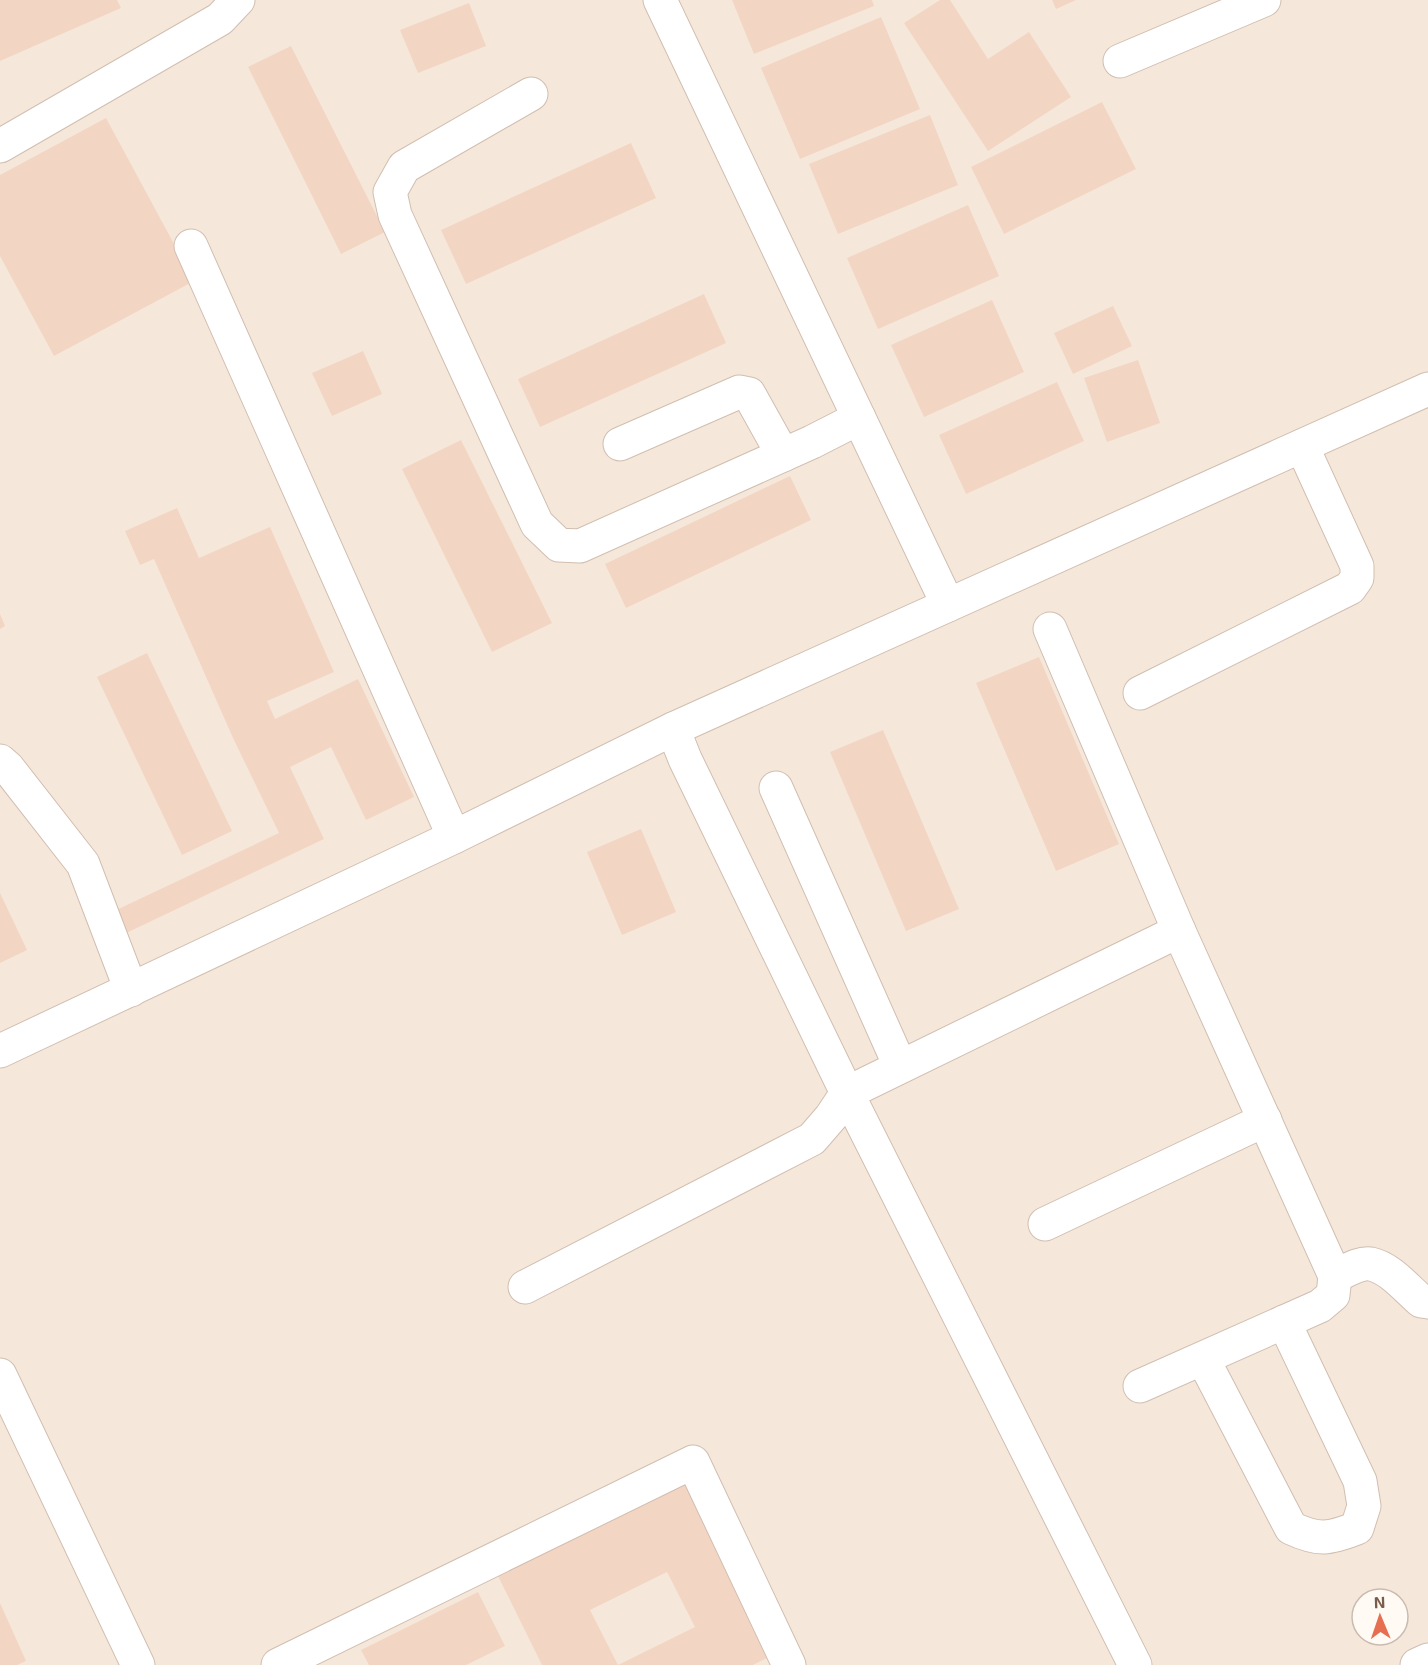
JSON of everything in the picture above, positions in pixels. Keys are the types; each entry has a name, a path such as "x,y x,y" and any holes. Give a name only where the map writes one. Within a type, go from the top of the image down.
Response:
{"street":[{"path":"0,147 220,19 238,0"},
{"path":"660,0 948,605"},
{"path":"1120,61 1264,0"},
{"path":"531,94 404,167 390,192 395,215 537,524 559,545 580,546 783,455 859,418"},
{"path":"191,246 454,837"},
{"path":"0,1051 454,837 674,729 1428,389"},
{"path":"620,444 739,392 748,394 783,455"},
{"path":"1140,693 1350,588 1357,578 1357,566 1302,447"},
{"path":"1050,629 1179,931 1335,1276 1333,1294 1320,1305 1140,1386"},
{"path":"674,729 690,770 847,1093 1135,1665"},
{"path":"0,761 8,768 83,864 131,990"},
{"path":"776,788 900,1066"},
{"path":"525,1287 812,1139 847,1093 1179,931"},
{"path":"1045,1224 1265,1120"},
{"path":"1335,1276 1359,1266 1371,1264 1385,1270 1421,1301 1428,1302"},
{"path":"1203,1359 1291,1528 1310,1537 1335,1536 1357,1528 1364,1506 1360,1481 1284,1322"},
{"path":"0,1376 138,1665"},
{"path":"278,1665 693,1462 789,1665"},
{"path":"1417,1665 1428,1660"}],"shaded area":[{"path":"0,0 1428,0 1428,1665 0,1665"}],"building":[{"path":"0,0 117,0 121,8 0,61"},
{"path":"732,0 872,0 874,6 754,54"},
{"path":"940,0 950,0 988,59 1029,32 1071,97 988,151 904,23"},
{"path":"1052,0 1076,0 1056,9"},
{"path":"469,3 486,46 418,73 400,30"},
{"path":"881,17 920,109 800,159 761,68"},
{"path":"291,46 385,232 341,254 248,67"},
{"path":"1102,102 1136,169 1004,234 971,167"},
{"path":"930,115 958,185 838,234 809,164"},
{"path":"106,118 194,281 54,356 0,256 0,175"},
{"path":"631,143 656,198 466,284 441,230"},
{"path":"968,205 999,276 878,329 847,258"},
{"path":"704,294 726,343 540,427 518,379"},
{"path":"992,300 1024,372 924,417 891,345"},
{"path":"1113,306 1132,346 1073,374 1054,333"},
{"path":"363,351 382,394 332,416 312,373"},
{"path":"1138,360 1160,423 1107,442 1084,378"},
{"path":"1057,382 1084,441 966,494 939,435"},
{"path":"461,440 552,623 492,652 402,469"},
{"path":"790,476 811,520 626,608 605,564"},
{"path":"177,508 199,558 270,527 334,672 267,701 275,719 358,679 414,797 366,820 331,747 290,767 324,839 120,936 110,913 279,833 233,738 154,559 140,565 125,531"},
{"path":"0,614 5,626 0,629"},
{"path":"147,653 232,831 182,855 97,677"},
{"path":"1039,657 1119,844 1056,871 976,683"},
{"path":"883,730 959,909 906,931 830,752"},
{"path":"641,829 676,912 622,935 587,852"},
{"path":"0,893 27,950 0,963"},
{"path":"687,1478 775,1654 753,1665 618,1665 542,1665 496,1572","holes":["667,1572 695,1627 618,1665 590,1610"]},
{"path":"478,1592 505,1646 466,1665 369,1665 361,1650"},
{"path":"0,1603 26,1661 17,1665 0,1665"}]}
